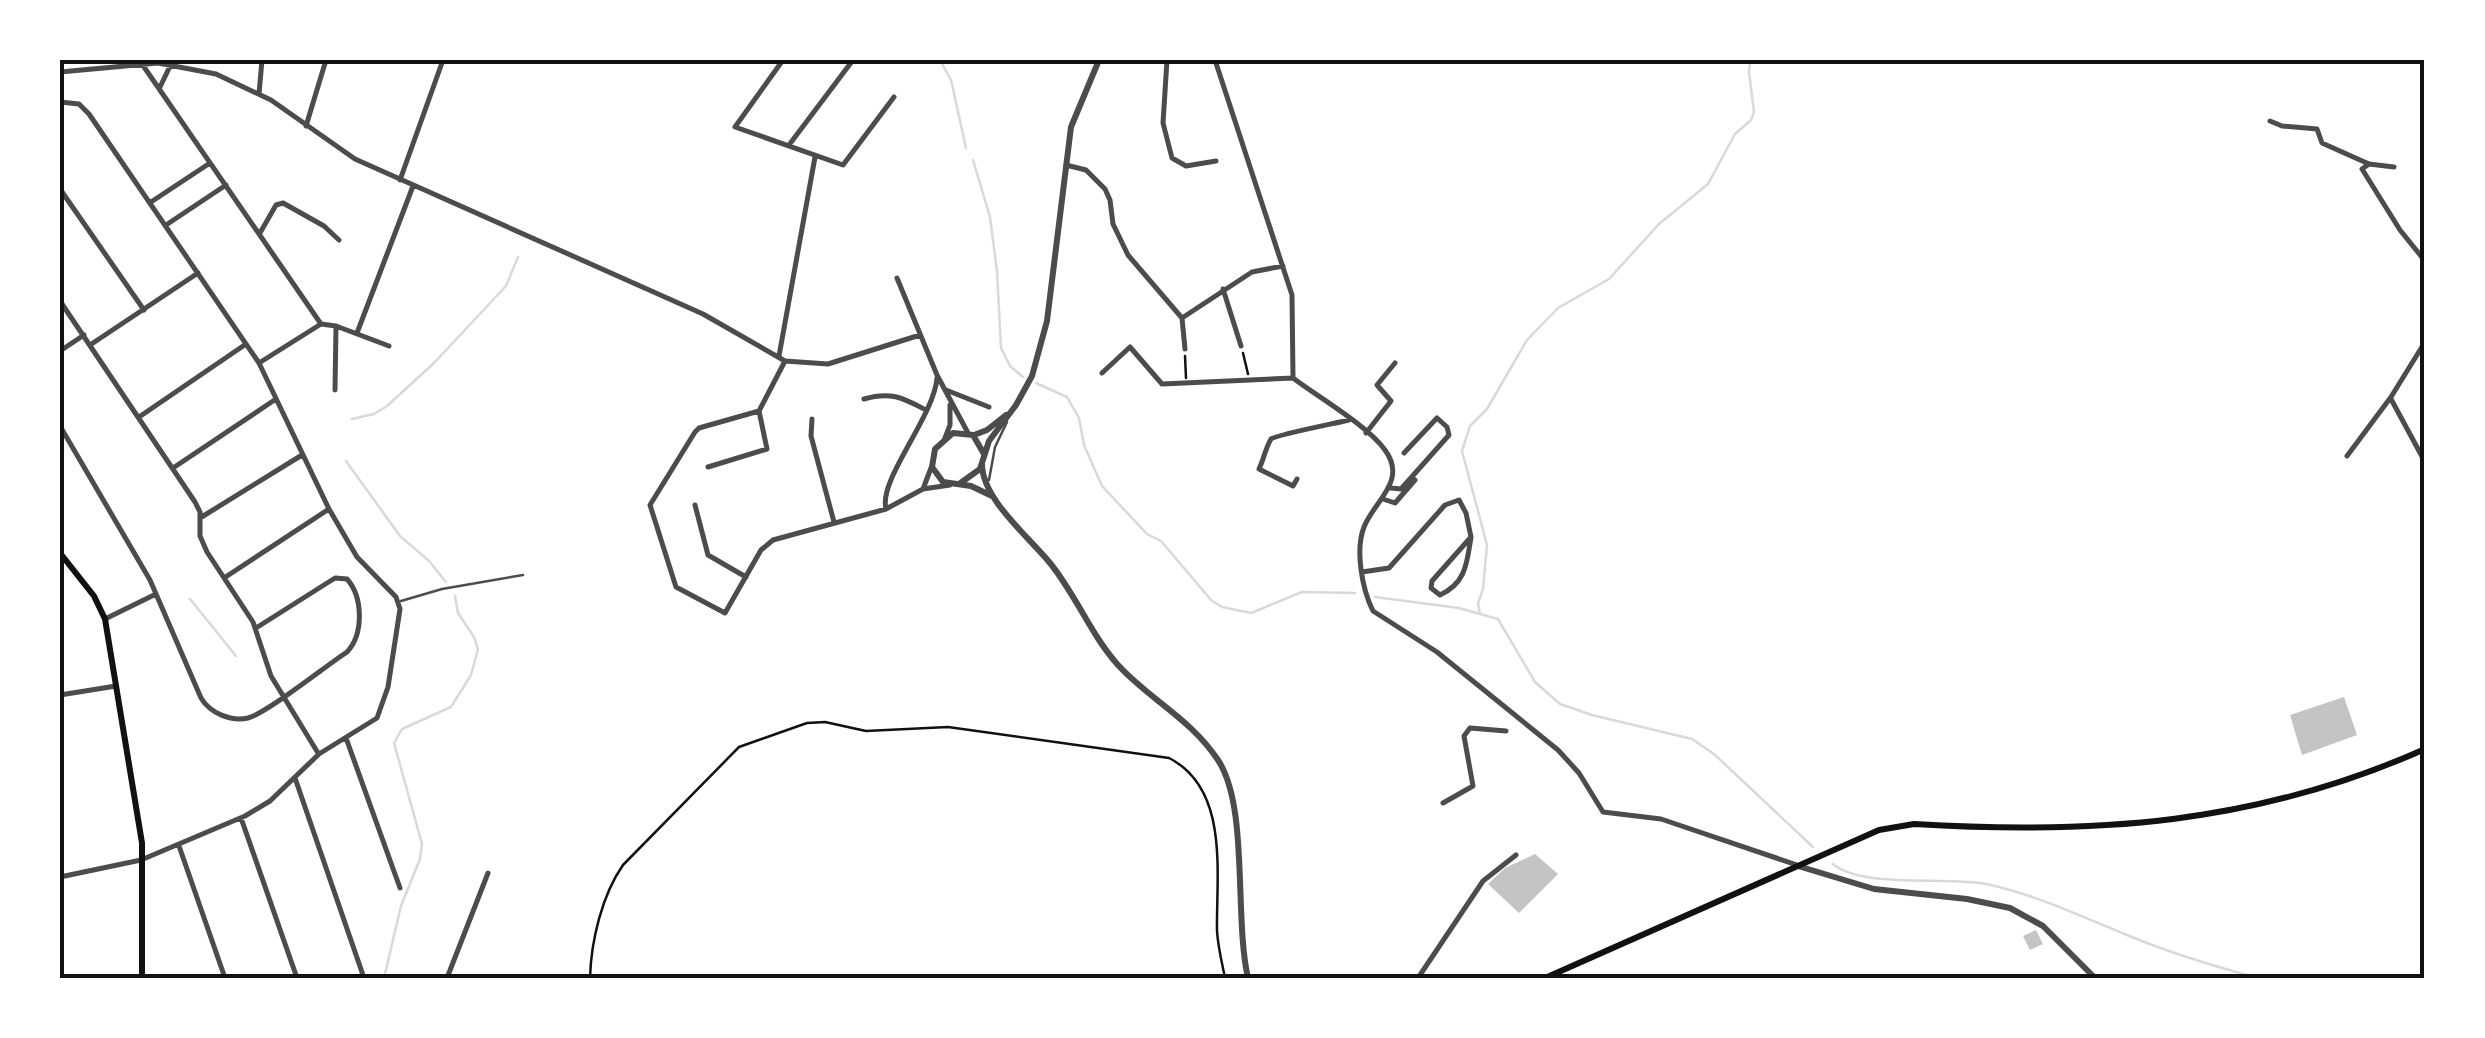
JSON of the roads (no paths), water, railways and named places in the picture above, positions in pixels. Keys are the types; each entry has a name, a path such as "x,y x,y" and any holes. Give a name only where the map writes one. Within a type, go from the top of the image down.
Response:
{"main road":[{"path":"60,554 94,596 105,619 137,799 143,859 142,978"},
{"path":"1545,978 1896,826 2037,830 2174,821 2245,809 2350,781 2425,749"}],"street":[{"path":"259,94 262,60"},
{"path":"306,126 326,60"},
{"path":"400,180 443,60"},
{"path":"782,60 735,127 843,165 894,97"},
{"path":"788,144 853,60"},
{"path":"759,411 694,432 650,505 676,587 725,613 762,550 773,540 886,509 923,489 968,480 983,460 989,441 1032,376 1041,346 1078,105 1099,60"},
{"path":"1168,60 1163,124 1172,158 1186,166 1216,161"},
{"path":"1216,60 1294,311 1293,378"},
{"path":"160,87 173,62"},
{"path":"60,72 173,62 216,74 259,94 356,159 703,314 782,359 828,364 920,335"},
{"path":"142,64 322,324"},
{"path":"60,102 74,102 84,108 151,202 260,363 302,456 357,557 400,602 390,678 382,710 376,718 319,754 264,806 241,818 143,859 60,877"},
{"path":"2270,121 2282,126 2316,128 2322,142 2369,164 2394,167"},
{"path":"708,467 768,449 759,411 782,359 816,157"},
{"path":"151,202 210,163"},
{"path":"2369,164 2362,169 2400,230 2425,261"},
{"path":"1066,166 1086,170 1104,190 1110,200 1112,224 1128,255 1182,318 1185,350"},
{"path":"166,226 226,185"},
{"path":"357,333 413,186"},
{"path":"60,189 144,310"},
{"path":"260,233 280,202 324,226 339,240"},
{"path":"1182,318 1252,272 1283,266"},
{"path":"90,345 198,273"},
{"path":"897,278 950,402 982,446 983,478 992,496 1053,566 1120,668 1192,726 1225,772 1235,812 1242,948 1248,978"},
{"path":"1223,289 1242,346"},
{"path":"60,301 195,502 201,540 256,628 264,660 319,754"},
{"path":"260,363 322,324 388,346"},
{"path":"335,390 336,326"},
{"path":"60,351 84,336"},
{"path":"2348,456 2425,342"},
{"path":"139,417 246,344"},
{"path":"1102,374 1130,348 1162,384 1293,378 1366,433 1390,459 1391,488 1368,518 1360,539 1362,572 1373,610 1437,652 1558,750 1579,773 1603,812 1661,819 1874,890 1967,899 2010,908 2044,926 2095,978"},
{"path":"1366,433 1388,408 1390,401 1377,384 1395,362"},
{"path":"886,509 887,487 934,396 937,375"},
{"path":"944,389 989,407"},
{"path":"864,399 886,392 926,410"},
{"path":"2390,397 2425,462"},
{"path":"173,468 276,399"},
{"path":"923,489 936,448 951,420 950,402"},
{"path":"944,438 953,433 987,430 1010,412"},
{"path":"1391,488 1401,489 1421,468 1449,435 1447,427 1437,418 1404,453"},
{"path":"812,420 811,436 834,522"},
{"path":"1297,479 1292,486 1262,474 1259,469 1272,439 1279,434 1349,420"},
{"path":"60,426 116,518 208,707 232,718 247,718 352,647 359,623 356,594 349,582 336,577 256,628"},
{"path":"200,518 302,456"},
{"path":"932,463 940,479 976,487 992,496"},
{"path":"1383,499 1395,503 1409,490 1421,468"},
{"path":"1362,572 1389,568 1453,500 1459,500 1471,537 1466,572 1454,588 1440,595 1431,588 1432,581 1471,537"},
{"path":"695,505 708,555 746,577"},
{"path":"224,578 329,509"},
{"path":"105,619 156,594"},
{"path":"60,695 116,686"},
{"path":"1443,803 1473,786 1464,736 1470,728 1506,731"},
{"path":"346,738 400,888"},
{"path":"295,777 364,978"},
{"path":"241,818 297,978"},
{"path":"180,846 224,978"},
{"path":"1418,978 1482,882 1516,855"},
{"path":"447,978 488,873"}],"lane":[{"path":"992,496 990,468 1010,412"},
{"path":"400,602 523,575"}],"waterway":[{"path":"940,60 951,80 966,148"},
{"path":"1480,614 1478,603 1487,545 1462,451 1470,426 1487,409 1527,340 1558,308 1609,279 1659,224 1708,184 1735,134 1754,112 1750,60"},
{"path":"973,160 990,217 1001,348 1010,366 1023,377"},
{"path":"352,419 387,406 434,363 506,286 518,257"},
{"path":"1036,383 1067,397 1079,418 1084,445 1102,486 1147,534 1161,541 1211,600 1222,607 1251,613 1302,592 1355,593"},
{"path":"346,461 400,536 446,582"},
{"path":"384,978 401,906 422,844 394,743 402,729 451,707 471,675 478,649 458,613 455,596"},
{"path":"1375,597 1459,608 1498,619 1535,682 1560,704 1692,739 1714,754 1813,847"},
{"path":"190,599 236,656"},
{"path":"1833,864 1865,877 1991,885 2060,907 2159,948 2258,978"}]}
